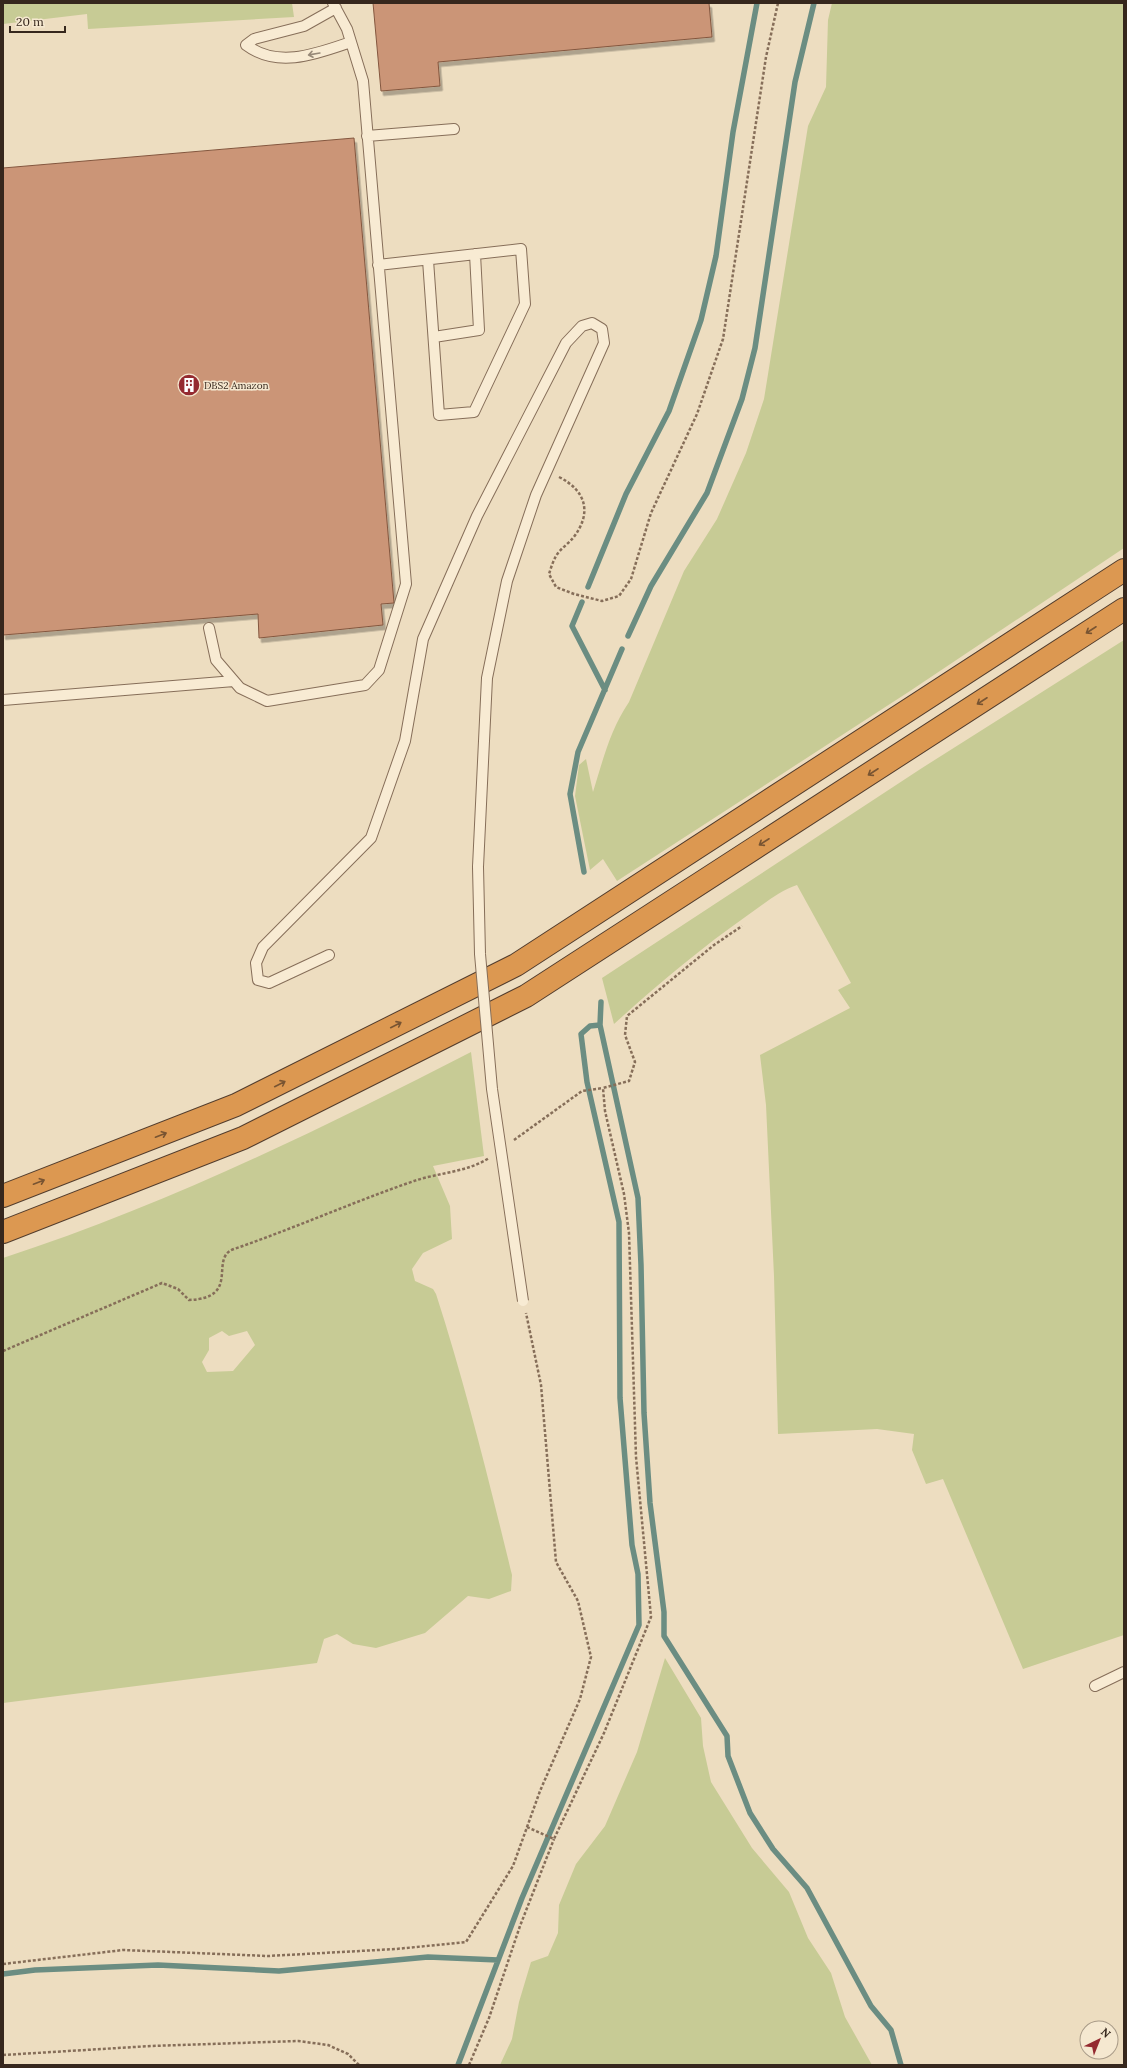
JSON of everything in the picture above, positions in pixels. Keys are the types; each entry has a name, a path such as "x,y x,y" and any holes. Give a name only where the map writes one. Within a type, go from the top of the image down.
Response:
{"highway":[{"path":"3,1196 236,1105 516,965 1124,570"},
{"path":"3,1232 243,1138 526,996 1124,609"}],"lane":[{"path":"209,628 216,660 240,688 267,700 366,685 379,670 406,584 363,81 351,42 347,29 335,6 304,26 254,39 246,45 255,52 268,57 296,57 321,53 351,42"},
{"path":"367,136 454,129"},
{"path":"378,265 521,249 525,304 474,412 439,415 428,260"},
{"path":"434,337 479,330 475,254"},
{"path":"329,955 269,983 258,980 256,963 262,948 371,838 405,740 423,639 477,516 566,343 582,326 592,323 602,329 604,343 536,495 507,581 487,678 478,867 480,954 492,1088 523,1301"},
{"path":"3,700 234,681"},
{"path":"1095,1686 1124,1672"}],"path":[{"path":"546,471 569,482 583,500 585,515 573,537 556,556 550,574 556,587 574,594 602,601 619,596 631,579 652,513 697,414 723,339 766,57 778,3"},
{"path":"513,1141 582,1091 603,1088 629,1081 635,1062 625,1035 626,1016 714,945 742,926"},
{"path":"469,2065 489,2018 520,1926 554,1839 604,1733 651,1617 636,1457 629,1233 624,1194 605,1111 603,1088"},
{"path":"3,1351 162,1283 178,1289 189,1300 203,1300 216,1294 222,1282 223,1260 232,1250 407,1183 480,1164 493,1154"},
{"path":"3,1964 123,1950 268,1956 396,1949 466,1942 513,1866 540,1791 580,1700 591,1657 578,1601 556,1562 541,1385 523,1301"},
{"path":"527,1827 554,1839"},
{"path":"3,2055 151,2046 298,2041 328,2044 348,2054 360,2065"}],"green space":[{"path":"3,3 292,3 294,17 88,29 87,14 3,24"},
{"path":"832,3 1124,3 1124,548 910,691 617,881 603,859 590,870 575,796 579,765 586,759 593,792 612,734 629,702 684,571 717,519 746,453 764,399 808,126 826,87 828,20"},
{"path":"1124,640 1124,1635 1023,1669 943,1479 926,1484 912,1450 914,1434 877,1429 778,1434 774,1276 766,1105 760,1055 850,1008 838,990 851,983 797,885 772,898 713,940 614,1024 602,978 922,768"},
{"path":"471,1052 484,1156 433,1166 450,1206 452,1239 423,1253 412,1269 415,1281 433,1289 436,1294 447,1329 477,1434 495,1505 512,1575 511,1591 489,1599 468,1596 425,1633 376,1648 353,1644 337,1634 324,1639 317,1663 3,1703 3,1258 64,1237 183,1190 357,1110","holes":["222,1331 229,1336 247,1331 255,1345 233,1371 207,1372 202,1362 209,1350 209,1338"]},
{"path":"665,1658 701,1718 703,1746 711,1782 752,1848 789,1892 808,1938 831,1973 845,2017 872,2065 500,2065 512,2039 519,2002 531,1962 548,1956 558,1933 559,1905 576,1864 605,1826 637,1752"}],"building":[{"path":"373,3 709,3 712,37 438,62 440,86 381,91"},
{"name":"DBS2 Amazon","path":"354,138 394,603 381,604 383,625 259,638 258,614 3,635 3,168"}],"waterway":[{"path":"588,587 626,494 669,411 701,320 716,256 733,132 757,3"},
{"path":"628,636 651,586 707,493 742,399 755,348 795,82 814,3"},
{"path":"582,602 572,626 605,690"},
{"path":"584,872 570,794 578,752 622,649"},
{"path":"601,1002 600,1025 638,1198 644,1413 650,1503 664,1612 664,1636 727,1736 728,1756 750,1813 773,1849 807,1888 871,2006 891,2030 901,2065"},
{"path":"458,2065 522,1898 639,1625 638,1574 632,1545 620,1398 619,1222 587,1082 581,1034 590,1026 600,1025"},
{"path":"3,1974 35,1970 158,1965 279,1971 428,1957 498,1960"}],"place":[{"name":"DBS2 Amazon","path":"189,385"}]}
